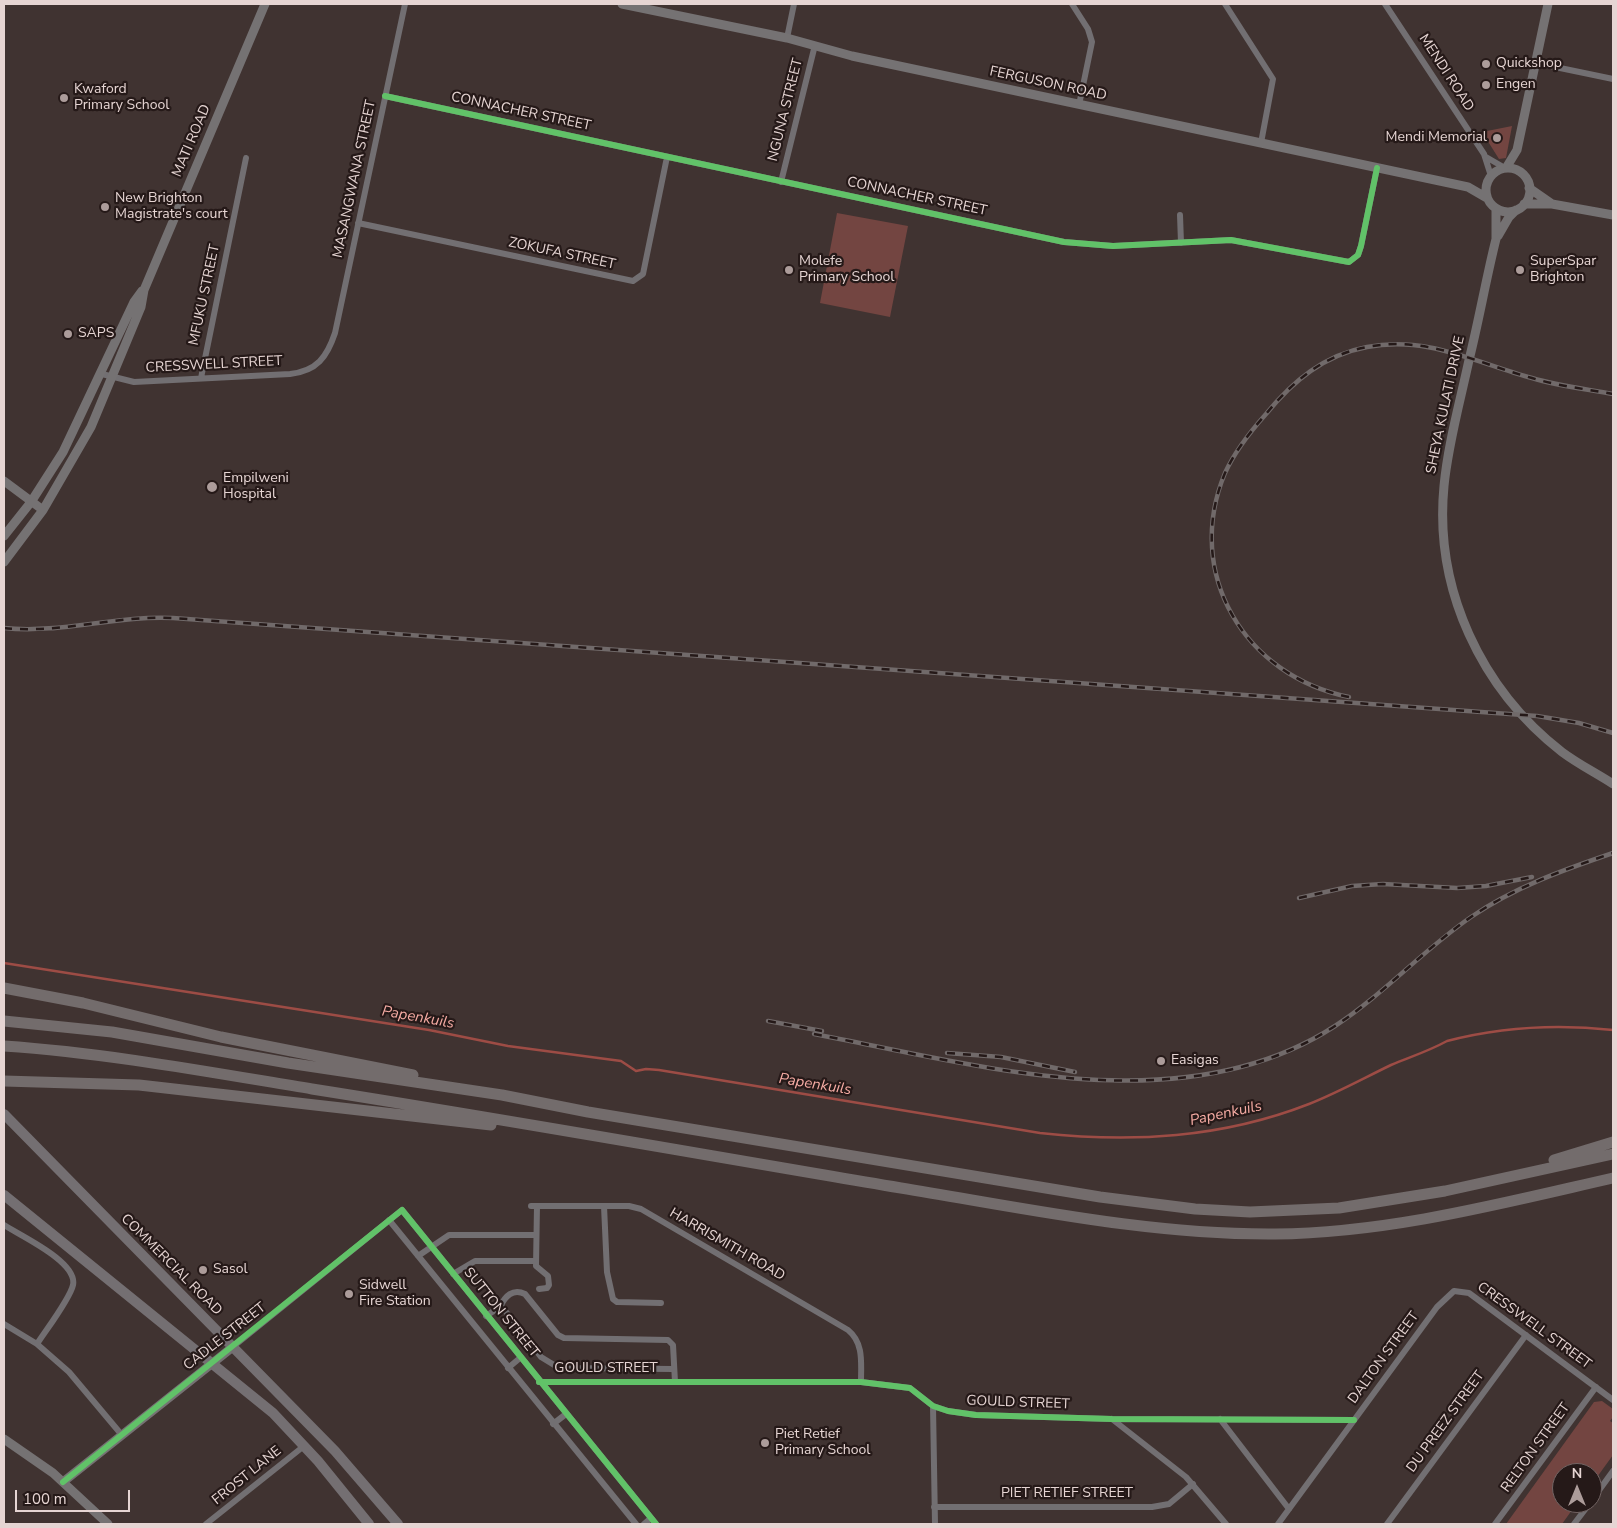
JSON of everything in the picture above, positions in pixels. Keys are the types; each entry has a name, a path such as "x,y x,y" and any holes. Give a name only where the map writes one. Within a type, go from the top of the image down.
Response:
{"highway":[{"path":"4,988 33,992 221,1037 588,1112 1100,1197 1186,1208 1250,1212 1308,1210 1396,1200 1613,1154"},
{"path":"4,1021 112,1032 297,1064 502,1095"},
{"path":"4,1046 108,1056 393,1101 976,1200 1174,1229 1218,1233 1304,1233 1366,1227 1613,1183"},
{"path":"4,1081 121,1084 225,1093 580,1134"},
{"path":"4,1087 19,1081"},
{"path":"1480,1183 1613,1142"},
{"path":"1509,1202 1613,1178"}],"main road":[{"name":"COMMERCIAL ROAD","path":"4,1114 192,1307 234,1346 335,1451 398,1524"},
{"path":"4,1195 273,1413 304,1446 369,1524"}],"street":[{"name":"MATI ROAD","path":"4,562 43,510 91,427 141,307 144,290 265,4"},
{"name":"MASANGWANA STREET","path":"324,358 335,333 405,4"},
{"name":"FERGUSON ROAD","path":"622,4 657,7 815,45 852,56 1468,187 1487,198"},
{"path":"787,38 794,4"},
{"path":"1072,4 1088,29 1092,42 1079,105"},
{"path":"1225,4 1273,79 1261,143"},
{"name":"MENDI ROAD","path":"1385,4 1486,157 1489,179"},
{"path":"1548,4 1517,150 1506,168 1489,179 1487,198 1496,208 1506,212 1521,207 1552,204 1613,215"},
{"name":"NGUNA STREET","path":"782,182 815,45"},
{"path":"1536,63 1613,79"},
{"name":"CONNACHER STREET","path":"385,96 1089,246 1231,240 1349,262 1358,255 1377,168"},
{"path":"1517,150 1521,173 1527,181 1529,188 1528,196 1521,207"},
{"name":"ZOKUFA STREET","path":"358,223 633,281 643,274 667,157"},
{"name":"MENDI ROAD","path":"1486,157 1506,168"},
{"name":"MFUKU STREET","path":"200,378 246,158"},
{"path":"1506,168 1521,173"},
{"name":"FERGUSON ROAD","path":"1468,187 1489,179"},
{"path":"1529,188 1552,204"},
{"name":"SHEYA KULATI DRIVE","path":"1496,238 1509,217 1521,207"},
{"name":"SHEYA KULATI DRIVE","path":"1496,208 1496,238 1445,472 1443,524 1449,575 1459,610 1469,635 1490,674 1502,690 1522,714 1561,751 1613,784"},
{"path":"1180,216 1181,243"},
{"name":"MATI ROAD","path":"4,536 31,502 63,452 102,374 134,302 144,290"},
{"name":"CRESSWELL STREET","path":"102,374 134,382 300,373 311,369 324,358"},
{"path":"4,481 43,510"},
{"name":"HARRISMITH ROAD","path":"536,1235 534,1206 629,1206 641,1209 848,1330 854,1335 860,1348 861,1382"},
{"path":"604,1206 607,1272 613,1299 617,1302 661,1303"},
{"name":"CADLE STREET","path":"63,1482 121,1434 334,1267 402,1210"},
{"name":"SUTTON STREET","path":"402,1210 539,1382 656,1524"},
{"name":"SUTTON STREET","path":"389,1220 636,1524"},
{"path":"4,1225 66,1264 73,1274 72,1288 37,1344"},
{"path":"418,1256 449,1235 536,1235 535,1261 537,1268 547,1274 549,1279 548,1288 539,1289"},
{"path":"453,1274 475,1260 535,1261"},
{"name":"DALTON STREET","path":"1278,1524 1446,1296 1454,1291 1465,1291"},
{"name":"CRESSWELL STREET","path":"1465,1291 1613,1400"},
{"path":"486,1316 500,1308 506,1297 514,1292 520,1292 525,1294 558,1335 564,1338 668,1340 673,1345 672,1369 675,1382"},
{"path":"500,1308 512,1318 541,1357 559,1368 672,1369"},
{"path":"4,1324 37,1344 75,1379 121,1434"},
{"name":"DU PREEZ STREET","path":"1387,1524 1526,1335"},
{"path":"508,1368 520,1358"},
{"name":"GOULD STREET","path":"539,1382 861,1382 910,1388 933,1406 948,1411 976,1415 1112,1419 1354,1420"},
{"name":"RELTON STREET","path":"1496,1524 1596,1387"},
{"path":"933,1406 935,1524"},
{"path":"553,1424 566,1414"},
{"path":"1112,1419 1193,1484 1226,1524"},
{"path":"1220,1419 1288,1509"},
{"path":"4,1439 39,1462 108,1524"},
{"name":"FROST LANE","path":"206,1524 304,1446"},
{"path":"1602,1486 1613,1471"},
{"name":"PIET RETIEF STREET","path":"934,1507 1152,1507 1169,1504 1193,1484"},
{"path":"1574,1524 1582,1513"},
{"path":"644,1524 651,1518"}],"shaded area":[{"path":"1512,126 1506,158 1499,159 1482,132"},
{"path":"837,213 908,226 890,317 820,303"},
{"path":"1602,1401 1613,1409 1613,1417 1610,1421 1613,1423 1613,1455 1602,1470 1602,1463 1552,1463 1552,1513 1570,1513 1562,1524 1506,1524 1594,1402"}],"waterway":[{"name":"Papenkuils","path":"4,963 429,1030 508,1046 621,1061 636,1071 646,1069 659,1070 1040,1133 1074,1136 1143,1137 1176,1135 1210,1131 1243,1124 1309,1104 1391,1065 1447,1041 1467,1036 1551,1027 1613,1030"}],"railway":[{"path":"1349,697 1312,685 1280,667 1253,644 1232,615 1218,583 1212,548 1214,511 1225,473 1243,442 1276,402 1298,380 1323,363 1351,351 1389,344 1410,345 1451,352 1542,381 1613,394"},
{"path":"4,628 46,629 131,619 173,618 1537,716 1579,723 1613,733"},
{"path":"814,1034 943,1060 1079,1079 1147,1080 1213,1073 1276,1056 1335,1026 1370,1000 1436,943 1488,906 1540,880 1613,853"},
{"path":"1299,898 1352,886 1383,884 1457,888 1486,886 1532,877"},
{"path":"768,1021 822,1031"},
{"path":"947,1053 1001,1057 1075,1072"}],"cycle path":[{"path":"385,96 1064,242 1113,246 1231,240 1349,262 1358,255 1361,246 1377,168"},
{"path":"63,1482 402,1210 656,1524"},
{"path":"539,1382 861,1382 910,1388 933,1406 948,1411 976,1415 1112,1419 1354,1420"}],"place":[{"name":"Quickshop","path":"1486,64"},
{"name":"Engen","path":"1486,85"},
{"name":"Kwaford Primary School","path":"64,98"},
{"name":"Mendi Memorial","path":"1497,138"},
{"name":"New Brighton Magistrate's court","path":"105,207"},
{"name":"Molefe Primary School","path":"789,270"},
{"name":"SuperSpar Brighton","path":"1520,270"},
{"name":"SAPS","path":"68,334"},
{"name":"Empilweni Hospital","path":"212,487"},
{"name":"Easigas","path":"1161,1061"},
{"name":"Sasol","path":"203,1270"},
{"name":"Sidwell Fire Station","path":"349,1294"},
{"name":"Piet Retief Primary School","path":"765,1443"}]}
